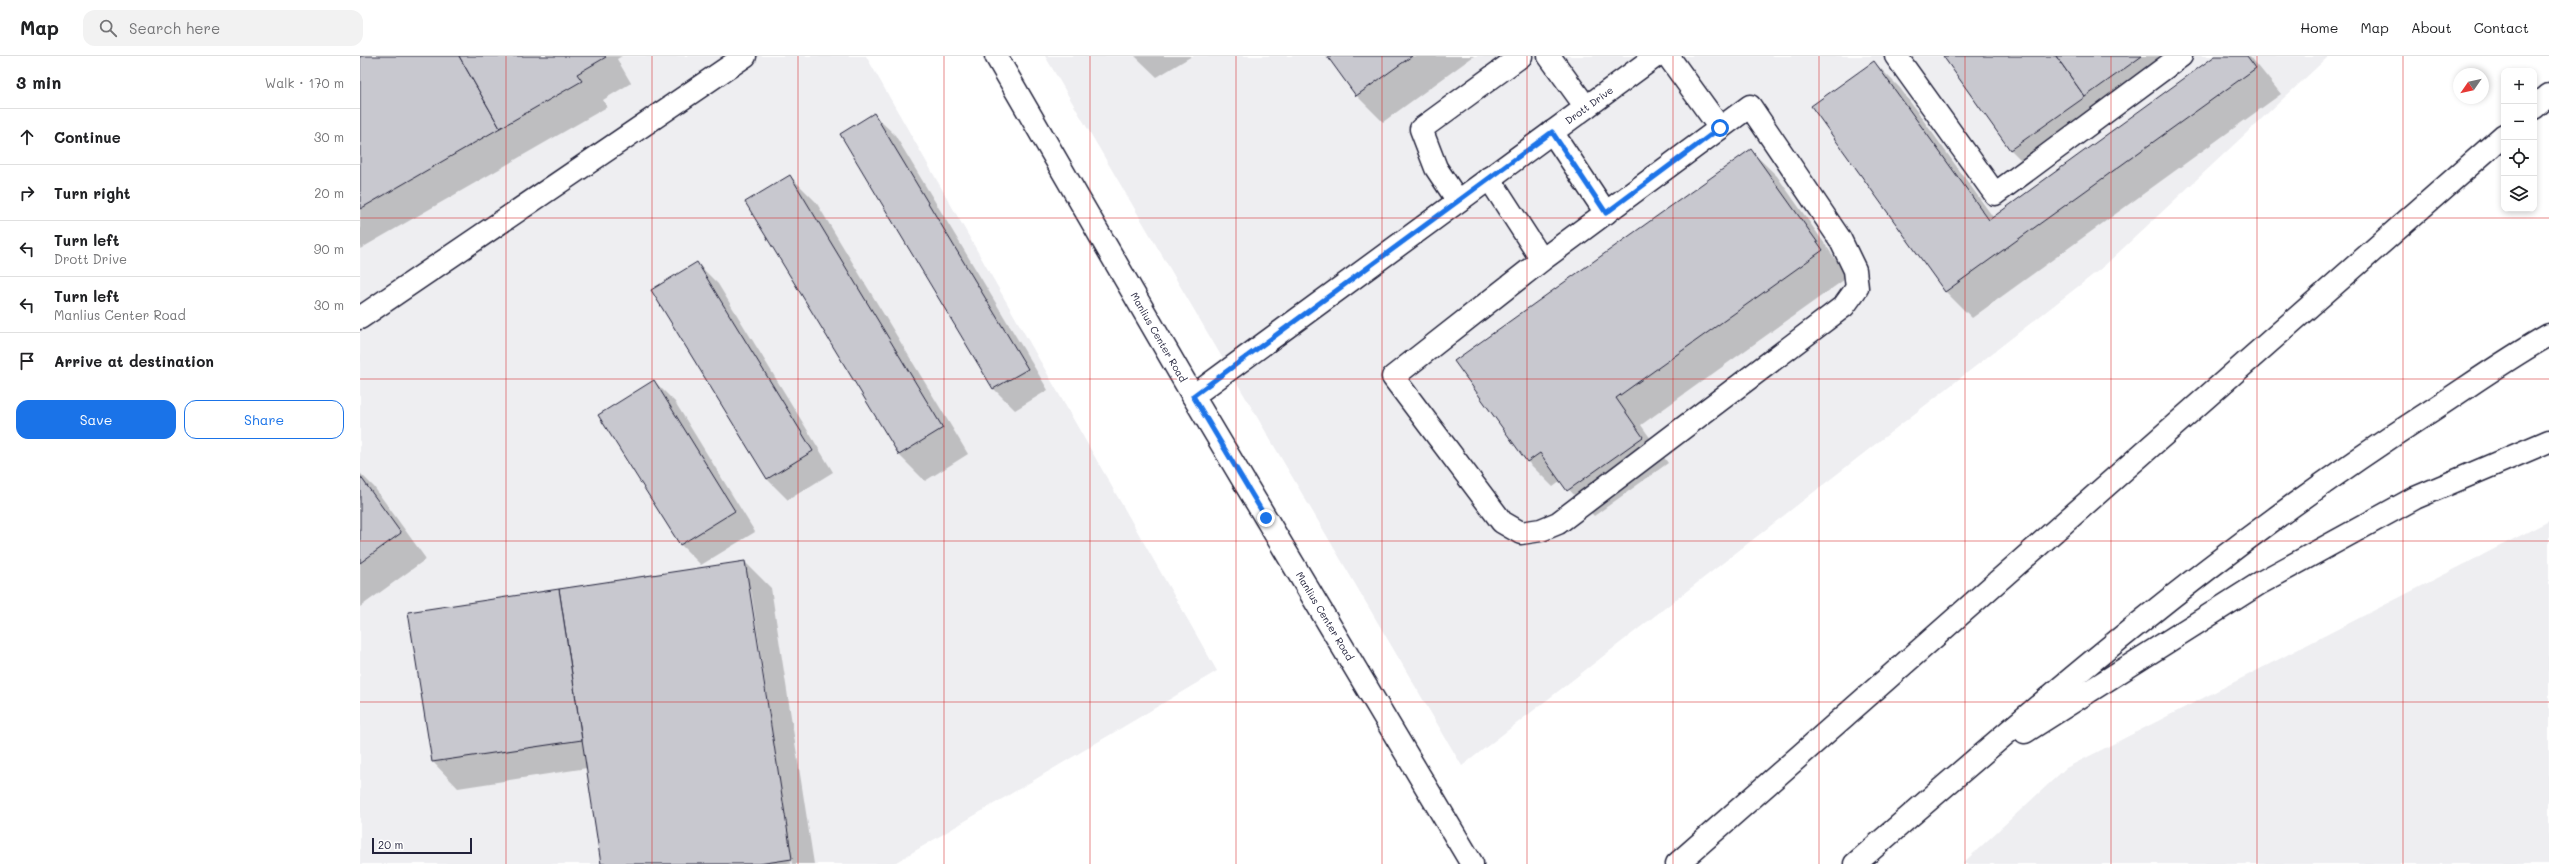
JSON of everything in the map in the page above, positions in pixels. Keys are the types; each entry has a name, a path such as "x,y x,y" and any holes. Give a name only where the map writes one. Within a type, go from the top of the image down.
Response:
{"main road":[{"path":"360,318 745,56"},
{"name":"Manlius Center Road","path":"996,56 1193,396 1472,864"},
{"path":"1458,201 1436,168 1421,129 1521,56"},
{"path":"1549,56 1586,107"},
{"name":"Drott Drive","path":"1193,396 1656,56"},
{"path":"1668,56 1720,128"},
{"path":"1896,56 1995,194 2181,56"},
{"path":"2537,105 2549,95"},
{"path":"1750,106 1840,239 1854,270 1857,288 1844,306 1558,523 1541,530 1520,533 1502,522 1393,376 1542,260 1720,128 1750,106"},
{"path":"1552,132 1606,213"},
{"path":"1677,864 2501,138"},
{"path":"1489,178 1542,260"},
{"path":"1855,864 2127,632 2245,540 2362,456 2549,335"},
{"path":"1954,778 2260,583 2415,498 2549,441"}],"shaded area":[{"path":"360,56 866,56 1217,671 893,864 360,864"},
{"path":"1045,56 2329,56 2103,267 1462,766"},
{"path":"2549,521 2549,864 1962,864 2066,768"}],"building":[{"path":"360,56 459,56 500,128 360,209"},
{"path":"459,56 606,57 577,74 582,81 500,128"},
{"path":"1327,56 1412,56 1356,96"},
{"path":"1943,56 2056,56 2085,97 2010,150"},
{"path":"2056,56 2142,56 2085,97"},
{"path":"2215,56 2247,56 2256,68 1945,292 1811,106 1874,61 1989,220"},
{"path":"874,113 1028,369 993,389 840,134"},
{"path":"1751,149 1823,250 1616,398 1643,437 1567,491 1540,453 1527,462 1454,361"},
{"path":"790,175 943,428 899,455 745,202"},
{"path":"697,262 813,451 767,479 651,290"},
{"path":"654,380 735,511 680,545 598,415"},
{"path":"360,476 401,533 360,563"},
{"path":"745,561 792,859 759,864 601,864 559,589"},
{"path":"559,589 582,740 432,762 408,612"}],"route":[{"path":"1266,518 1193,396 1552,132 1606,213 1720,128"}]}
